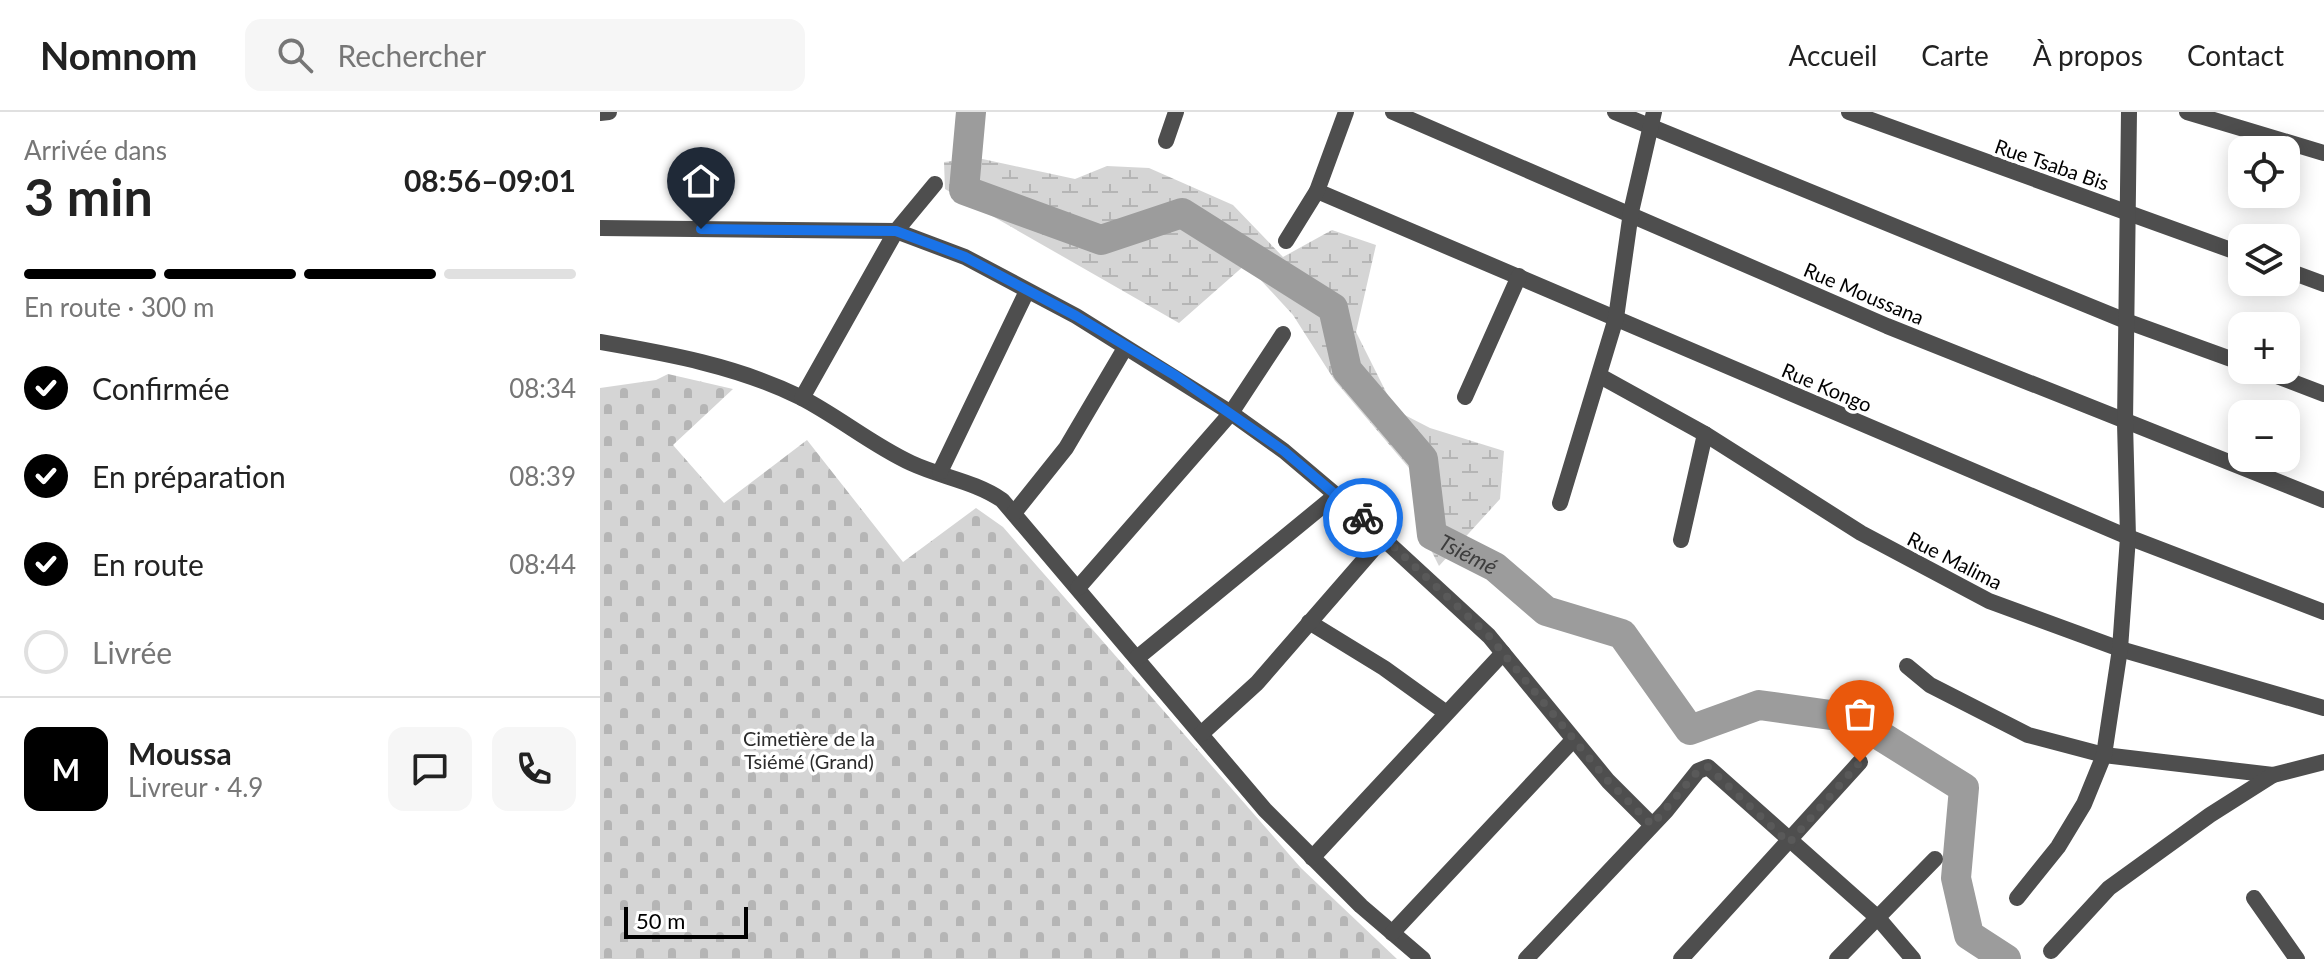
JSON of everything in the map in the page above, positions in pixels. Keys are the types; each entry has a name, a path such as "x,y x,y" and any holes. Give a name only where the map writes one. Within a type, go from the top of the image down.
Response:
{"street":[{"path":"600,113 609,112"},
{"path":"1166,141 1176,112"},
{"path":"1286,241 1317,191 1346,112"},
{"name":"Rue Moussana","path":"1393,112 1631,212 1887,326 2324,500"},
{"path":"1615,112 1653,118 2126,321 2228,358"},
{"name":"Rue Tsaba Bis","path":"1849,112 2228,249"},
{"path":"2017,898 2058,847 2084,804 2104,755 2120,649 2128,537 2125,423 2129,112"},
{"path":"2187,112 2324,153"},
{"path":"1560,503 1616,318 1631,212 1653,118"},
{"path":"802,398 896,231 935,184"},
{"name":"Rue Kongo","path":"1317,191 2128,537 2324,612"},
{"path":"600,228 896,231 965,257 1076,316 1231,413 1284,451 1384,537 1489,636 1573,740 1652,825"},
{"path":"2300,275 2324,284"},
{"path":"1465,397 1519,276"},
{"path":"940,472 1027,291"},
{"path":"1078,588 1231,413 1283,334"},
{"path":"600,342 727,367 802,398 886,450 985,489 1014,513 1265,810 1312,858 1423,959"},
{"path":"1014,513 1066,448 1125,348"},
{"name":"Rue Malima","path":"1600,376 1705,434 1861,533 1976,594 2120,649 2324,708"},
{"path":"2298,384 2324,394"},
{"path":"1681,540 1705,434"},
{"path":"1137,658 1336,495"},
{"path":"1201,734 1257,683 1384,537"},
{"path":"1309,622 1384,668 1445,712"},
{"path":"1312,858 1503,653"},
{"path":"1907,666 1930,685 2028,735 2104,755 2273,775"},
{"path":"1392,933 1573,740"},
{"path":"1681,959 1860,762"},
{"path":"2051,951 2109,888 2188,830 2273,775 2324,762"},
{"path":"1526,959 1652,825 1698,771 1708,767 1789,843 1878,918 1913,959"},
{"path":"1837,959 1935,859"},
{"path":"2254,898 2297,959"}],"green space":[{"path":"978,158 1075,179 1107,166 1149,168 1233,205 1283,257 1332,230 1376,245 1356,332 1395,410 1430,428 1504,451 1500,499 1439,566 1416,520 1415,475 1335,381 1293,315 1246,264 1179,323 945,189 944,162"},
{"name":"Cimetière de la Tsiémé (Grand)","path":"668,374 733,389 673,445 724,503 807,440 903,562 976,508 1003,527 1301,868 1397,959 600,959 600,388 656,380"}],"waterway":[{"name":"Tsiémé","path":"971,112 964,190 1101,240 1182,213 1333,308 1347,370 1423,459 1432,535 1495,567 1546,611 1622,634 1690,730 1759,705 1852,718 1964,788 1956,878 1969,935 2006,959"}],"way so far":[{"path":"1363,518 1489,636 1608,781 1652,825 1698,771 1708,767 1789,843 1860,762"}],"route":[{"path":"701,229 896,231 965,257 1076,316 1176,376 1284,451 1363,518"}]}
